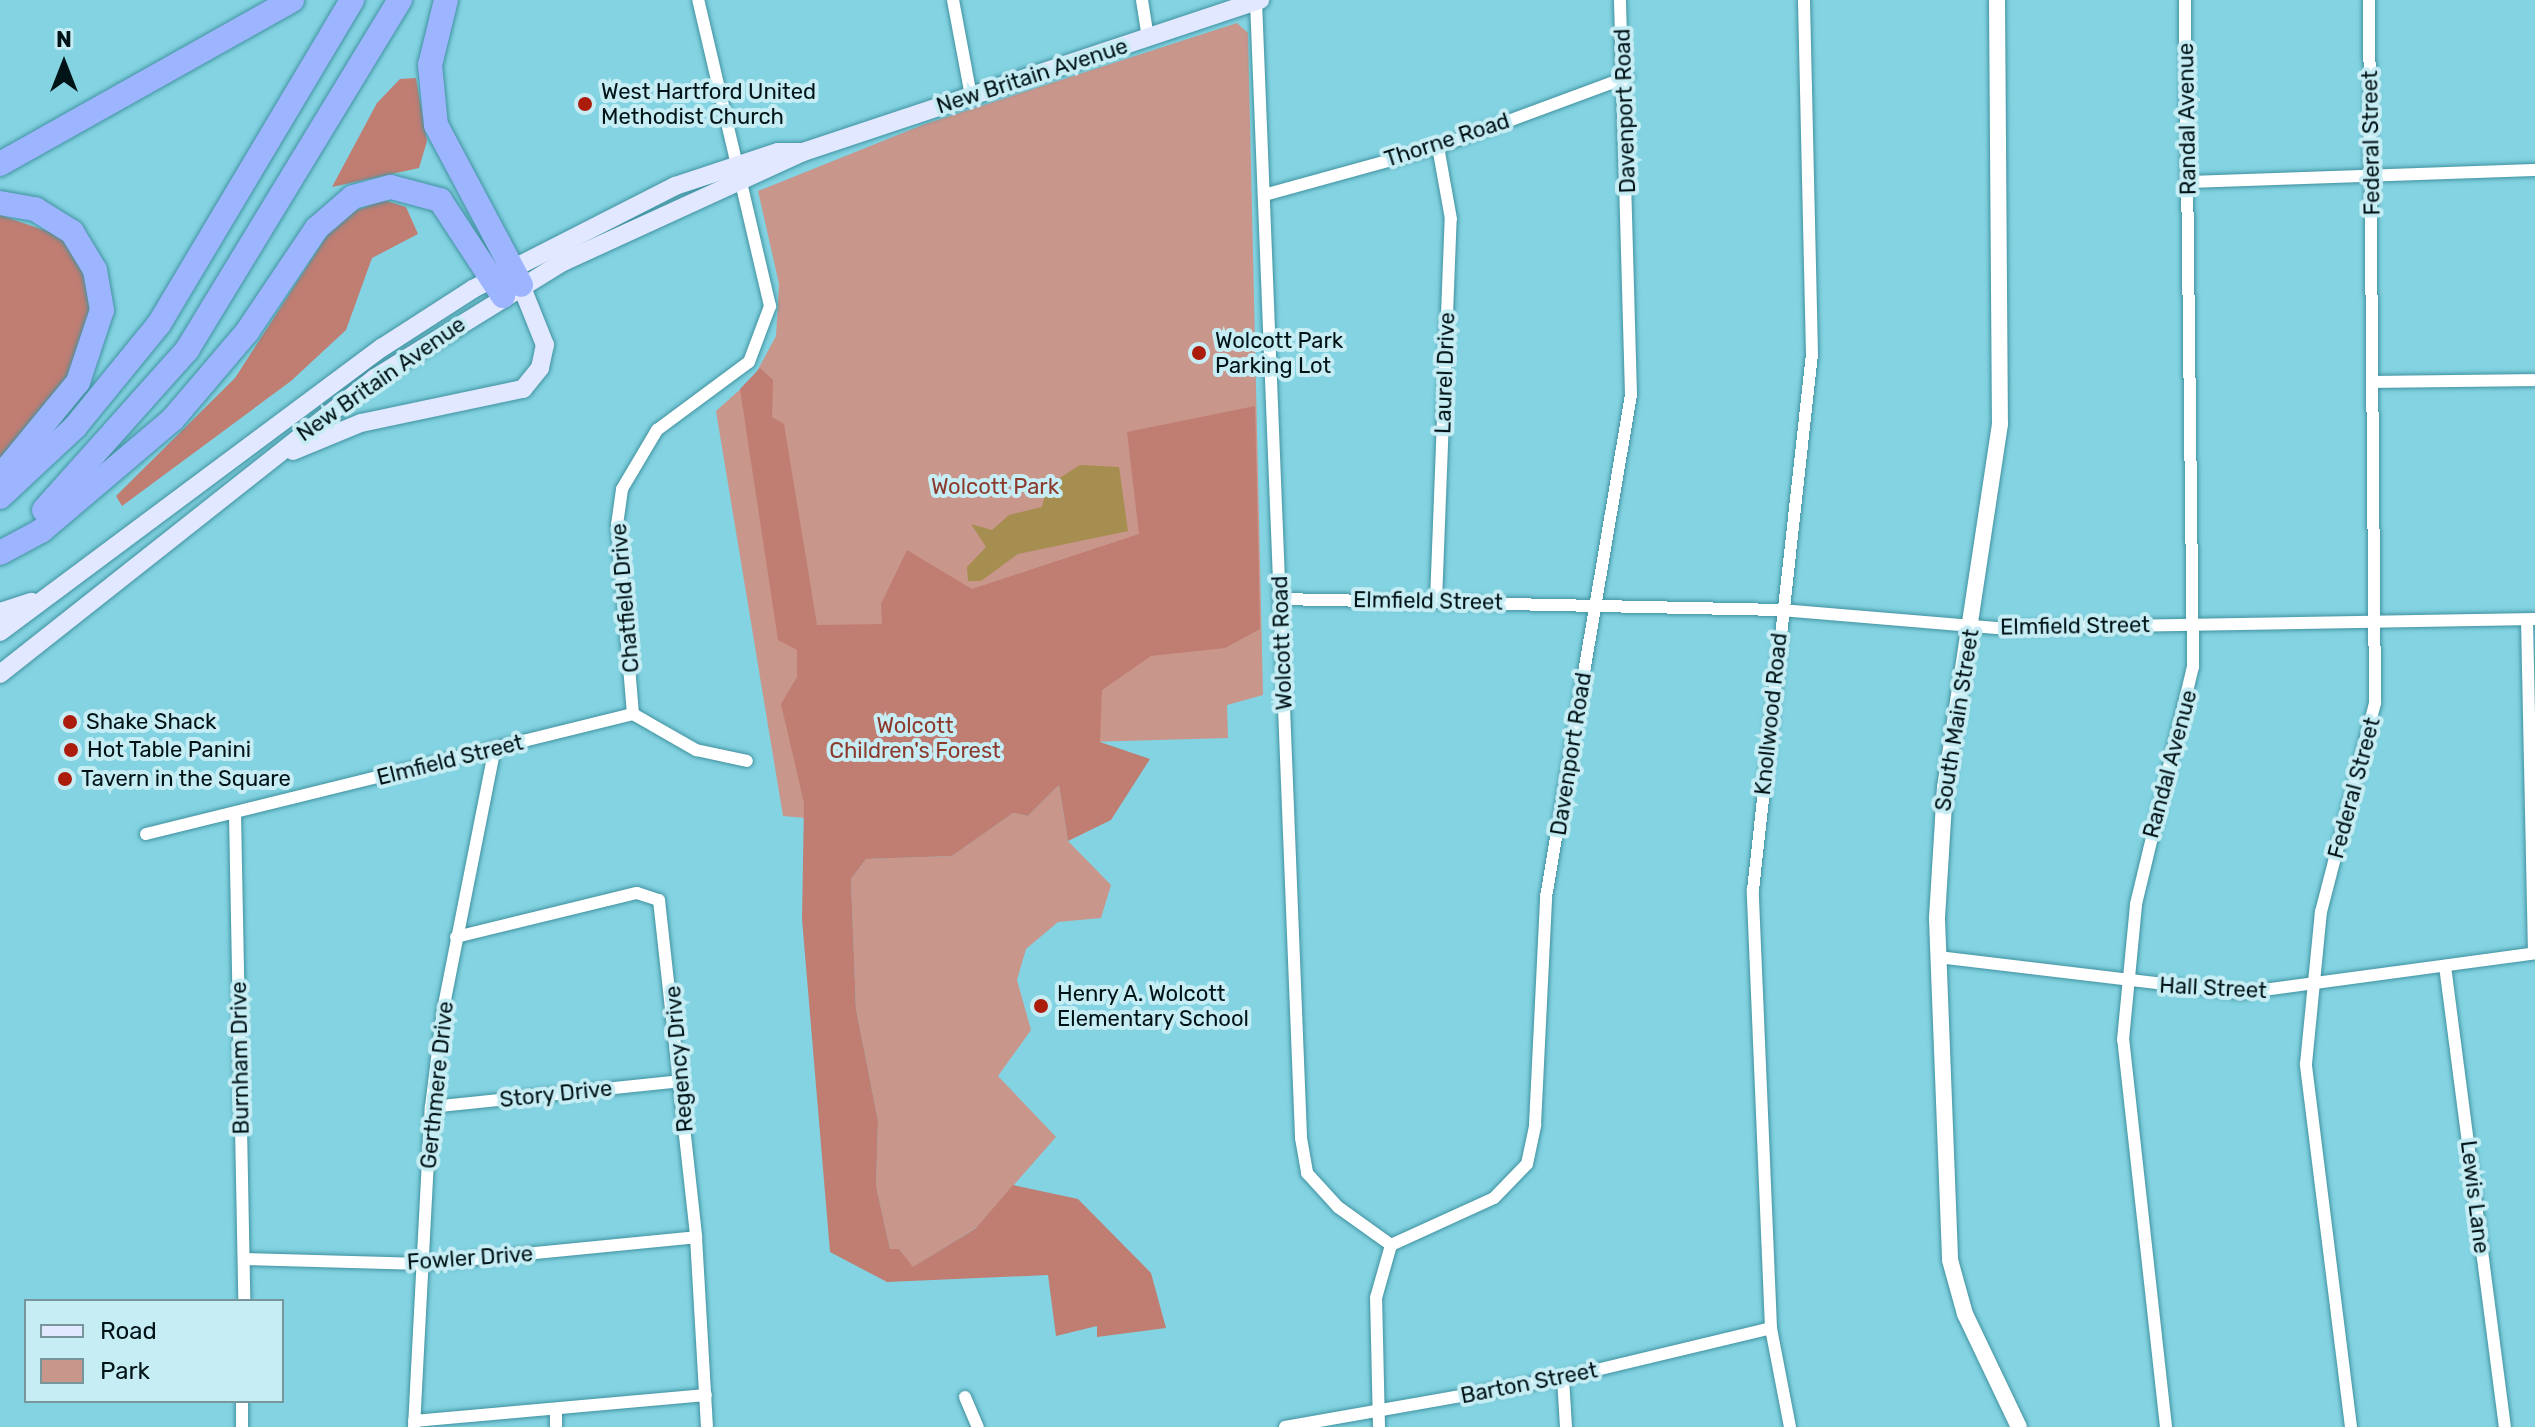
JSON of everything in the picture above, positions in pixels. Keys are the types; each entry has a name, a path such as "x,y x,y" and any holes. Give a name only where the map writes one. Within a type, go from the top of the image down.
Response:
{"highway":[{"path":"0,164 292,0"},
{"path":"0,497 75,427 159,324 352,0"},
{"path":"0,550 89,465 179,360 400,0"},
{"path":"446,0 430,65 436,125 507,281"},
{"path":"0,550 41,531 173,419 247,332 317,228 353,197 391,187 436,197 458,217 507,281"},
{"path":"0,203 42,212 72,232 95,270 102,310 78,382 0,477"}],"main road":[{"name":"New Britain Avenue","path":"0,632 375,352 507,281 617,212 1258,1"},
{"name":"New Britain Avenue","path":"1,672 262,466 507,281"},
{"path":"262,466 353,426 523,389 540,368 545,345 507,281"},
{"path":"0,612 55,592"}],"street":[{"name":"Chatfield Drive","path":"633,714 617,525 622,489 657,430 738,373 767,325 767,278 736,174 698,0"},
{"path":"953,0 971,96"},
{"path":"1142,0 1148,37"},
{"name":"Davenport Road","path":"1391,1245 1494,1198 1527,1164 1546,897 1631,395 1627,77 1620,0"},
{"name":"Knollwood Road","path":"1790,1427 1771,1328 1753,890 1781,610 1812,354 1804,0"},
{"name":"South Main Street","path":"1997,0 2003,378 1972,627 1942,806 1938,957 1950,1260 1965,1314 2019,1427"},
{"name":"Randal Avenue","path":"2166,1427 2130,1142 2126,981 2153,827 2187,716 2194,624 2185,0"},
{"name":"Federal Street","path":"2351,1427 2307,1079 2309,986 2321,912 2368,748 2377,623 2369,0"},
{"name":"Wolcott Road","path":"1258,1 1303,1150 1307,1173 1338,1207 1391,1245"},
{"name":"Thorne Road","path":"1264,195 1438,147 1627,77"},
{"name":"Laurel Drive","path":"1436,601 1451,219 1438,147"},
{"path":"2188,182 2535,170"},
{"path":"2374,382 2535,380"},
{"name":"Elmfield Street","path":"1280,599 1595,603 1781,610 1972,627 2531,620"},
{"path":"2531,620 2534,953"},
{"path":"633,714 696,750 747,761"},
{"name":"Elmfield Street","path":"146,834 633,714"},
{"name":"Gerthmere Drive","path":"414,1424 431,1107 456,937 495,748"},
{"name":"Burnham Drive","path":"235,814 244,1299"},
{"name":"Regency Drive","path":"456,937 637,893 659,900 696,1237 707,1427"},
{"name":"Hall Street","path":"1938,957 2241,993 2534,953"},
{"name":"Lewis Lane","path":"2445,966 2505,1427"},
{"name":"Story Drive","path":"431,1107 681,1081"},
{"name":"Fowler Drive","path":"244,1259 423,1264 696,1237"},
{"path":"1379,1427 1376,1298 1391,1245"},
{"name":"Barton Street","path":"1285,1427 1563,1378 1771,1328"},
{"path":"1563,1378 1566,1427"},
{"path":"414,1424 706,1395"},
{"path":"965,1397 978,1427"},
{"path":"242,1403 242,1427"},
{"path":"556,1409 556,1427"}],"green space":[{"name":"Wolcott Park","path":"1237,23 1248,33 1263,695 1227,705 1228,738 1088,742 919,828 783,816 716,411 754,377 776,336 779,284 758,191 925,124"},
{"path":"416,78 427,141 419,168 332,187 377,103 400,79"},
{"path":"384,200 406,207 418,234 372,258 346,330 291,381 122,506 116,496 235,378 339,217"},
{"path":"0,215 64,237 89,286 93,311 67,382 0,458"},
{"name":"Wolcott Children's Forest","path":"760,368 773,380 772,417 784,424 817,625 882,624 881,604 907,550 972,589 1139,534 1127,432 1255,406 1260,629 1225,648 1151,656 1102,690 1100,742 1150,759 1111,820 1068,841 1059,785 1028,816 1013,813 952,856 866,859 851,879 856,1009 878,1121 876,1186 890,1249 899,1249 913,1267 976,1228 1013,1185 1078,1199 1151,1273 1166,1328 1097,1337 1097,1326 1056,1336 1048,1275 887,1282 830,1252 802,919 804,803 781,704 797,677 797,650 778,640 740,389"},
{"path":"1059,785 1068,841 1111,885 1101,918 1058,922 1026,949 1017,980 1031,1030 998,1076 1056,1137 977,1227 912,1268 899,1249 890,1249 876,1186 878,1121 856,1009 851,879 866,859 952,856 1013,813 1028,816"}],"shaded area":[{"path":"1080,465 1119,467 1128,531 1018,554 981,581 968,581 967,567 986,547 971,524 992,530 1009,515 1042,507 1047,486"}],"place":[{"name":"West Hartford United Methodist Church","path":"585,104"},
{"name":"Wolcott Park Parking Lot","path":"1199,353"},
{"name":"Shake Shack","path":"70,722"},
{"name":"Hot Table Panini","path":"71,750"},
{"name":"Tavern in the Square","path":"65,779"},
{"name":"Henry A. Wolcott Elementary School","path":"1041,1006"}]}
